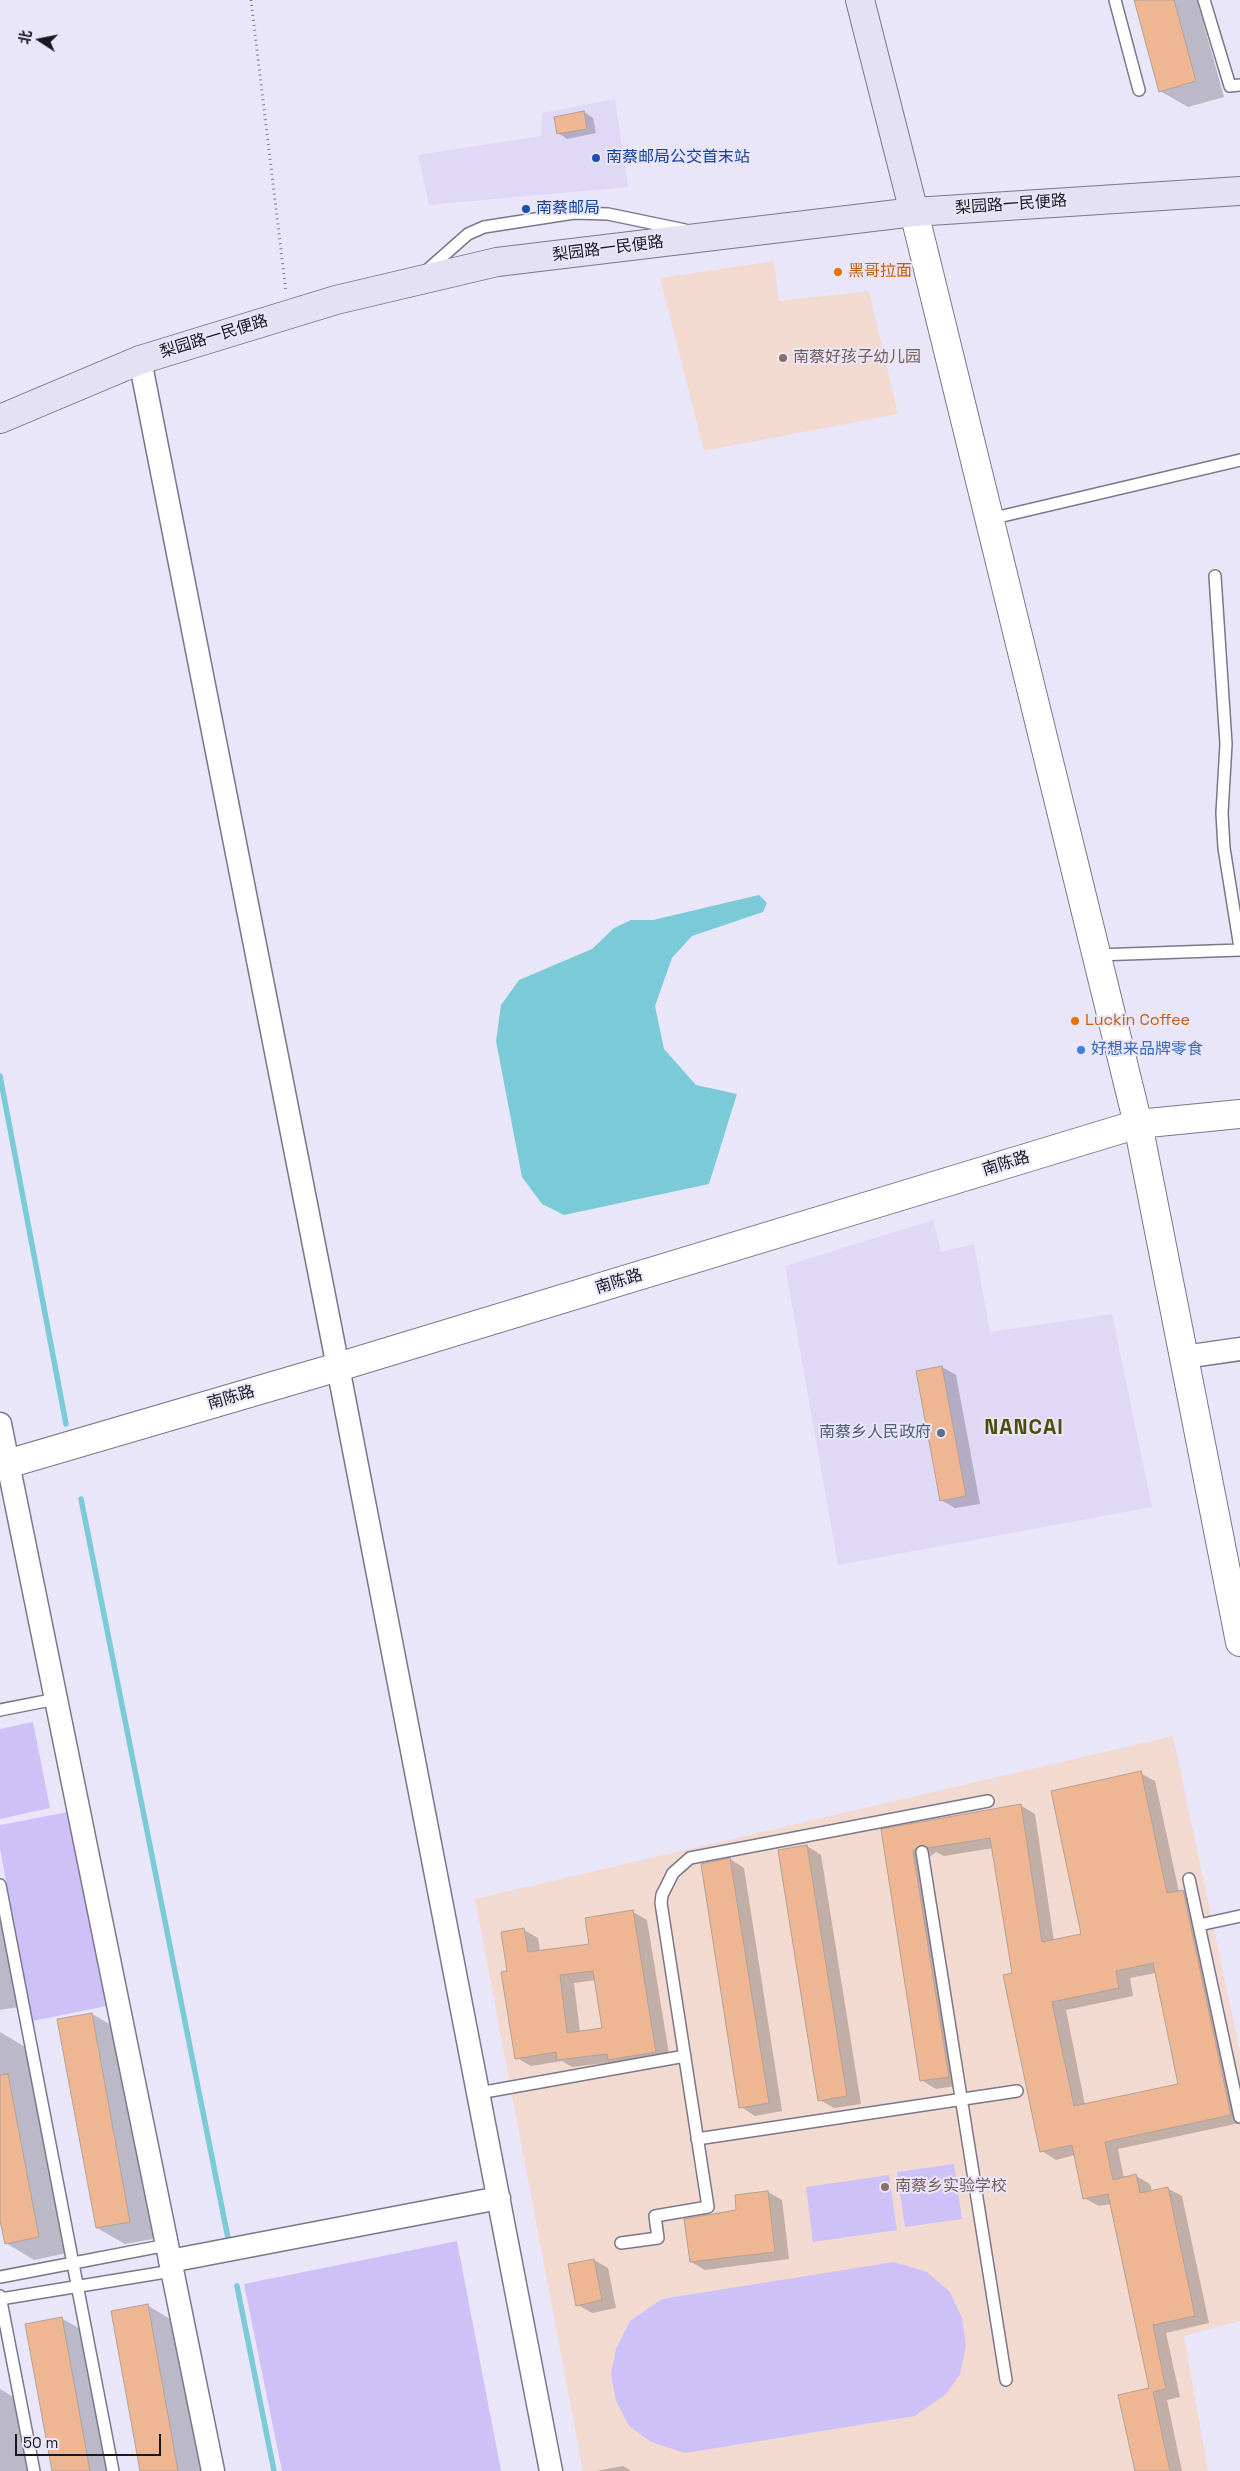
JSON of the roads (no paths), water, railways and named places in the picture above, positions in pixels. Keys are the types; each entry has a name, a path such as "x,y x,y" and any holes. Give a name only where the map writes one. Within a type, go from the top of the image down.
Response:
{"main road":[{"path":"860,0 914,212"},
{"name":"梨园路一民便路","path":"0,419 140,360 336,300 497,262 914,212 1240,191"}],"street":[{"path":"914,212 1138,1124 1240,1642"},
{"path":"140,360 338,1367 551,2471"},
{"name":"南陈路","path":"4,1464 338,1367 1138,1124 1240,1114"},
{"path":"1184,1357 1240,1349"},
{"path":"0,1424 4,1464 56,1699 213,2471"},
{"path":"170,2259 499,2198"}],"lane":[{"path":"1115,0 1139,90"},
{"path":"1204,0 1230,86 1240,85"},
{"path":"413,282 468,234 484,227 574,213 608,214 714,236"},
{"path":"990,519 1240,460"},
{"path":"1097,955 1240,949 1224,848 1222,813 1226,744 1215,576"},
{"path":"0,1710 56,1699"},
{"path":"621,2243 658,2238 655,2216 708,2207 661,1904 666,1883 680,1864 690,1858 916,1817 988,1801"},
{"path":"922,1852 1006,2380"},
{"path":"1189,1879 1240,2117"},
{"path":"0,1885 113,2471"},
{"path":"1199,1925 1240,1916"},
{"path":"479,2092 684,2056"},
{"path":"697,2139 1017,2091"},
{"path":"0,2277 74,2263 170,2259"},
{"path":"34,2471 0,2298 78,2286 170,2259"}],"water":[{"path":"759,895 767,903 763,912 692,936 672,958 655,1006 664,1049 696,1085 737,1094 709,1184 564,1215 542,1204 522,1177 496,1041 501,1005 519,980 592,949 614,928 631,920 653,920"}],"waterway":[{"path":"0,1076 66,1424"},
{"path":"81,1499 228,2238"},
{"path":"237,2286 274,2471"}],"place":[{"name":"南蔡邮局公交首末站","path":"596,158"},
{"name":"南蔡邮局","path":"526,209"},
{"name":"黑哥拉面","path":"838,272"},
{"name":"南蔡好孩子幼儿园","path":"783,358"},
{"name":"Luckin Coffee","path":"1075,1021"},
{"name":"好想来品牌零食","path":"1081,1050"},
{"name":"南蔡乡人民政府","path":"941,1433"},
{"name":"南蔡乡实验学校","path":"885,2187"}],"district":[{"name":"NANCAI","path":"1024,1428"}]}
